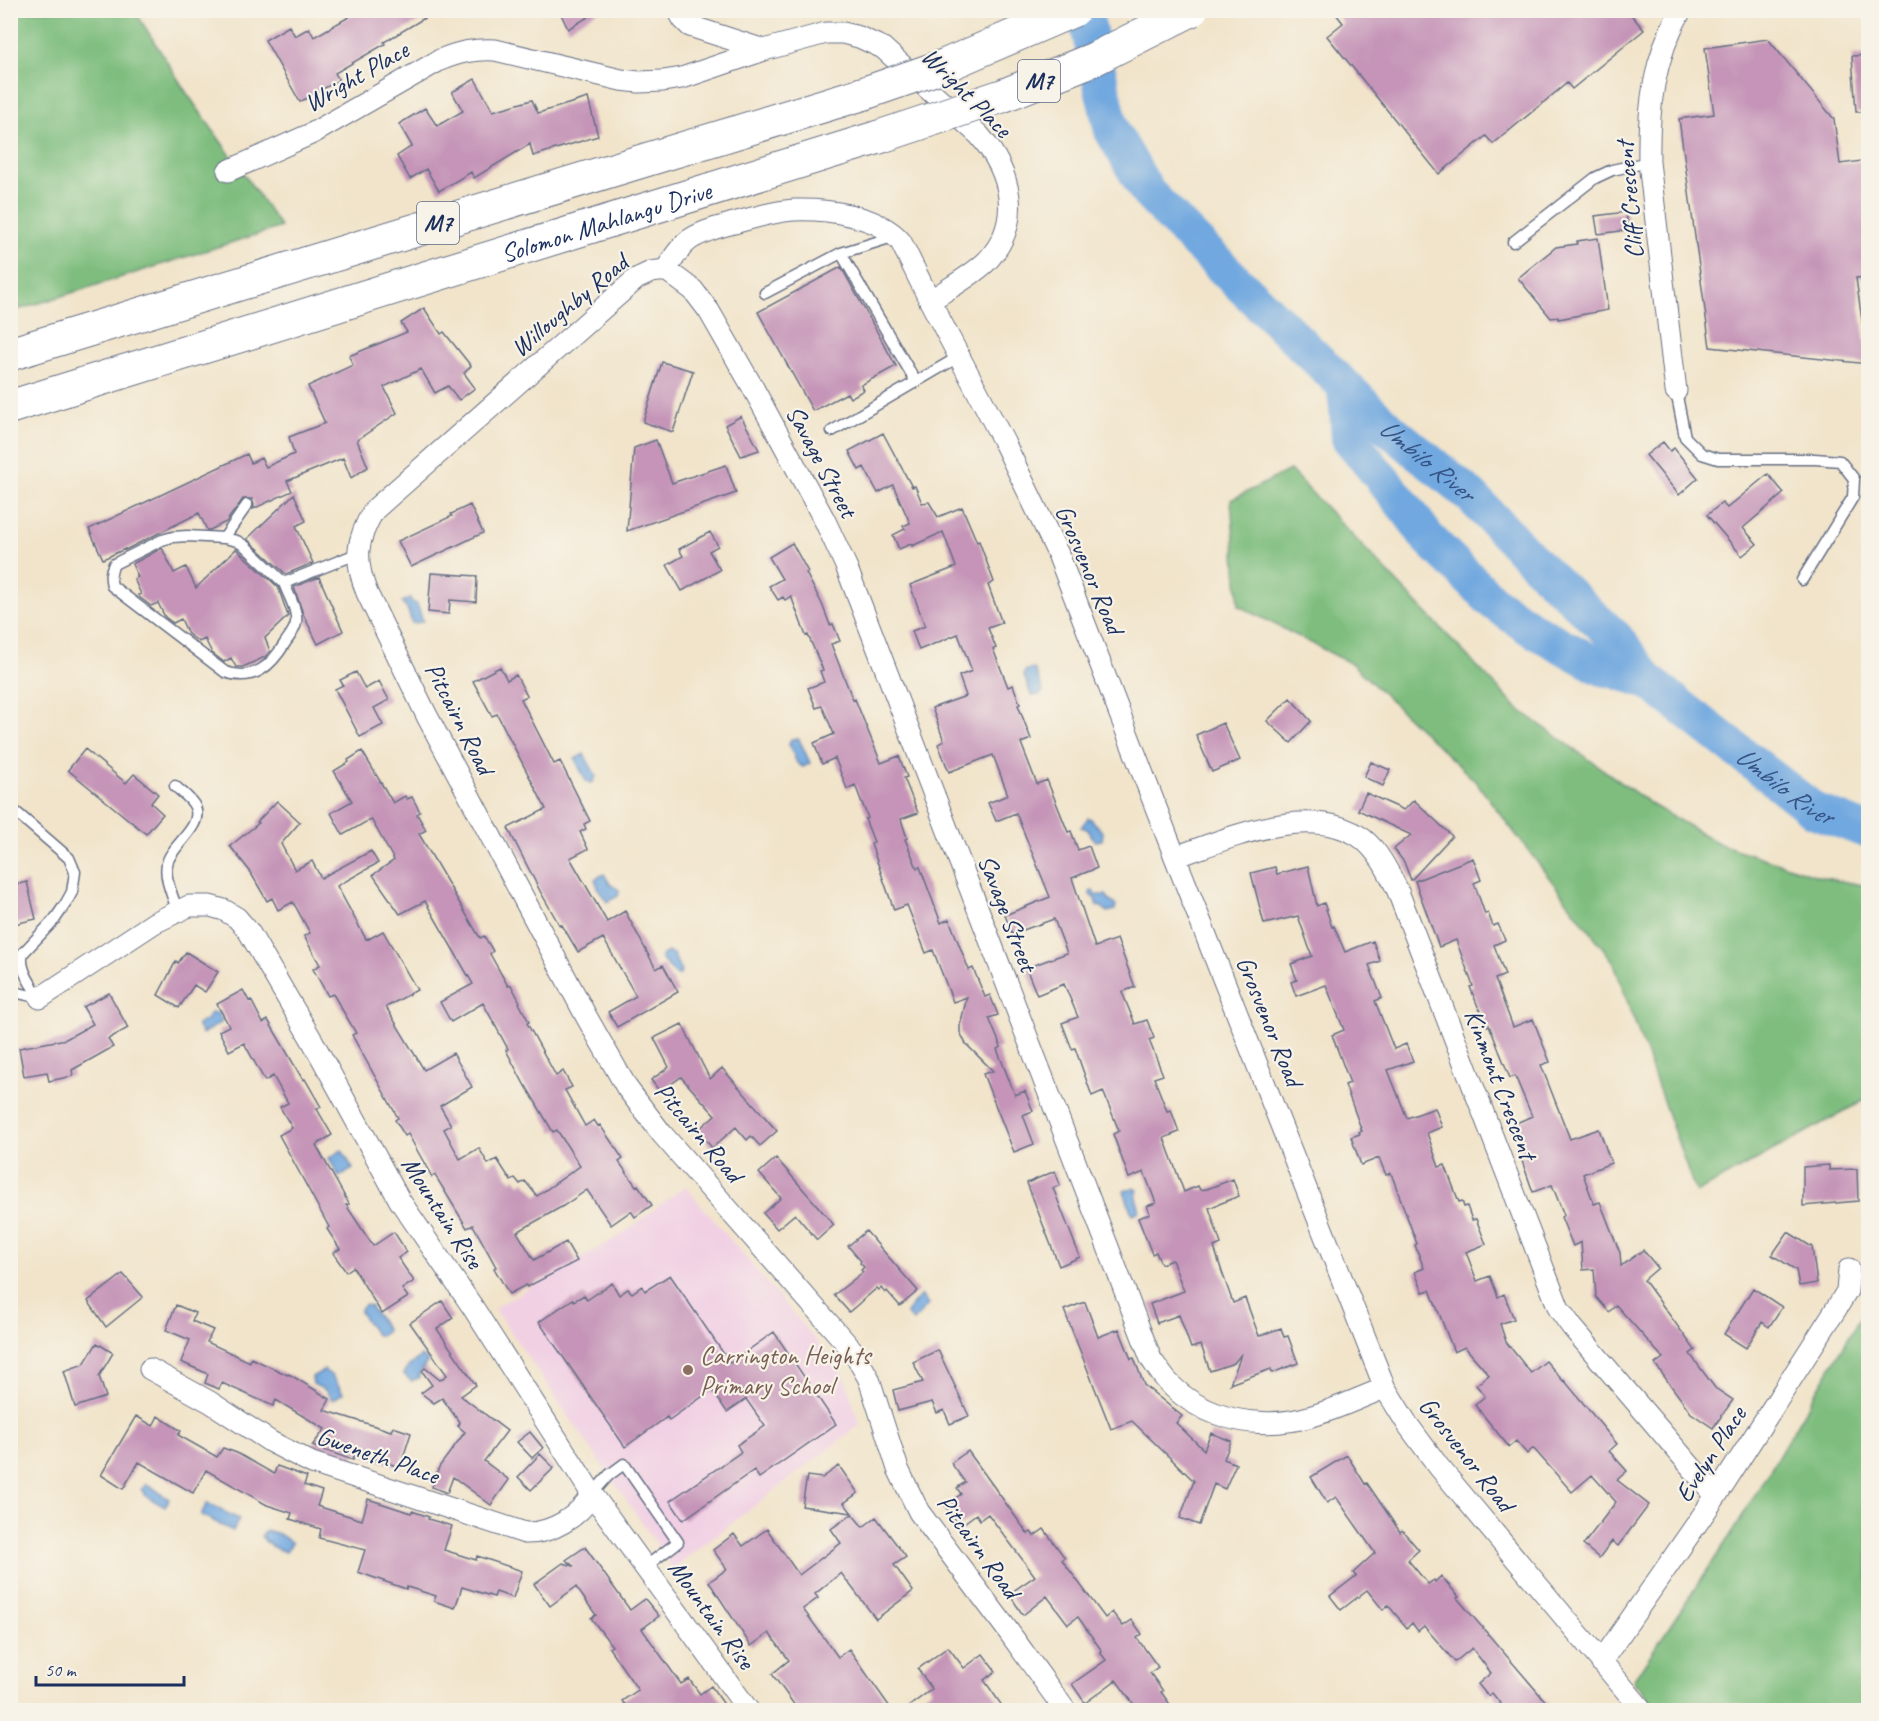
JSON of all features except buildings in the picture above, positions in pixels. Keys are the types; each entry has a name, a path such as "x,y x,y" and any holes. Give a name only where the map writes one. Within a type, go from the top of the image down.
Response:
{"highway":[{"name":"Solomon Mahlangu Drive","path":"10,354 865,93 946,65 1074,10"},
{"name":"Solomon Mahlangu Drive","path":"10,407 879,137 1002,96 1084,63 1191,10"}],"street":[{"path":"678,10 682,19 690,26 764,50"},
{"name":"Cliff Crescent","path":"1676,391 1649,162 1649,116 1652,92 1666,40 1682,10"},
{"name":"Wright Place","path":"228,171 313,133 411,76 457,53 476,49 495,50 639,82 682,78 764,50 826,33 843,33 873,43 892,56 979,135 992,150 1008,188 1010,207 1007,225 987,261 930,301"},
{"name":"Willoughby Road","path":"359,550 366,523 374,510 636,279 651,272 666,270 687,241 700,234 741,221 792,210 820,211 850,216 877,223 896,236"},
{"path":"896,236 930,301"},
{"name":"Savage Street","path":"666,270 693,290 709,311 808,490 846,566 1151,1359 1168,1382 1193,1402 1220,1416 1254,1423 1281,1422 1312,1416 1385,1388"},
{"name":"Grosvenor Road","path":"930,301 1005,444 1058,554 1385,1388 1408,1425 1439,1467 1642,1710"},
{"name":"Pitcairn Road","path":"359,550 359,574 427,716 586,1016 627,1088 662,1134 853,1351 869,1379 898,1469 919,1512 1065,1710"},
{"name":"Kinmont Crescent","path":"1175,857 1258,829 1287,824 1316,824 1342,828 1362,838 1372,848 1383,861 1397,889 1559,1310 1716,1496"},
{"name":"Mountain Rise","path":"40,998 136,934 177,910 189,906 210,906 224,910 237,918 249,932 313,1042 400,1201 472,1306 592,1494 748,1710"},
{"name":"Evelyn Place","path":"1600,1662 1716,1496 1847,1291 1849,1269"},
{"name":"Gweneth Place","path":"150,1369 210,1402 271,1442 312,1462 525,1533 537,1534 561,1525 587,1504 592,1494"}],"lane":[{"path":"1513,242 1595,178 1612,170 1649,162"},
{"path":"765,293 841,253 896,236"},
{"path":"841,253 916,382"},
{"path":"832,431 960,356"},
{"path":"1676,391 1685,437 1702,454 1718,459 1840,461 1854,479 1854,497 1802,580"},
{"path":"224,538 247,505"},
{"path":"187,536 224,538 237,541 245,546 284,583 296,614 296,624 277,657 269,666 261,671 241,675 225,672 112,586 110,571 114,564 162,540 187,536"},
{"path":"284,583 359,550"},
{"path":"176,786 195,805 197,813 193,825 167,862 168,883 177,910"},
{"path":"10,807 69,858 75,872 72,892 66,903 22,957 26,974 40,998"},
{"path":"10,991 40,998"},
{"path":"592,1494 609,1475 624,1464 678,1542 645,1567"}],"shaded area":[{"name":"Carrington Heights Primary School","path":"685,1186 834,1362 845,1378 860,1425 672,1569 494,1308 621,1235"}],"green space":[{"path":"11,11 135,11 186,92 281,227 11,312"},
{"path":"1290,470 1517,708 1654,806 1720,844 1824,878 1868,886 1868,1098 1696,1193 1613,961 1475,781 1352,664 1239,606 1231,500"},
{"path":"1868,1305 1868,1710 1658,1710 1633,1681 1734,1530"}],"water":[{"path":"410,598 417,604 423,621 412,623 407,608 402,602"},
{"path":"1032,668 1035,670 1043,691 1036,696 1031,695 1024,675 1025,671"},
{"path":"791,739 799,739 810,763 803,767 797,763 789,744"},
{"path":"584,754 596,776 591,783 586,781 575,759"},
{"path":"1088,818 1103,833 1102,840 1095,841 1087,829 1081,827"},
{"path":"604,874 610,884 619,890 618,896 607,902 595,879"},
{"path":"1093,891 1096,895 1106,895 1116,905 1115,910 1107,912 1097,906 1095,899 1090,895"},
{"path":"668,952 673,954 681,971 680,975 676,975 661,959 661,956"},
{"path":"211,1013 218,1013 222,1022 202,1034 197,1025 206,1020"},
{"path":"342,1150 353,1169 339,1177 329,1158"},
{"path":"1133,1188 1138,1190 1136,1197 1140,1211 1132,1214 1124,1191"},
{"path":"921,1295 928,1305 913,1321 907,1314"},
{"path":"365,1305 370,1306 386,1328 386,1332 380,1336 375,1334 360,1312"},
{"path":"421,1356 428,1361 419,1374 419,1378 411,1381 404,1374 408,1367"},
{"path":"324,1370 332,1376 343,1393 333,1400 325,1390 313,1384 312,1377"},
{"path":"146,1484 169,1499 165,1507 144,1495 145,1492 141,1490"},
{"path":"207,1503 239,1519 233,1531 201,1515"},
{"path":"266,1530 279,1534 292,1543 286,1552 263,1539 261,1536"}],"waterway":[{"name":"Umbilo River","path":"1084,10 1112,131 1148,193 1386,426 1471,496 1541,569 1616,638 1648,681 1815,811 1868,831"},
{"path":"1344,385 1349,438 1427,537 1494,603 1530,628 1602,668 1648,681"}],"place":[{"name":"Carrington Heights Primary School","path":"688,1370"}]}
